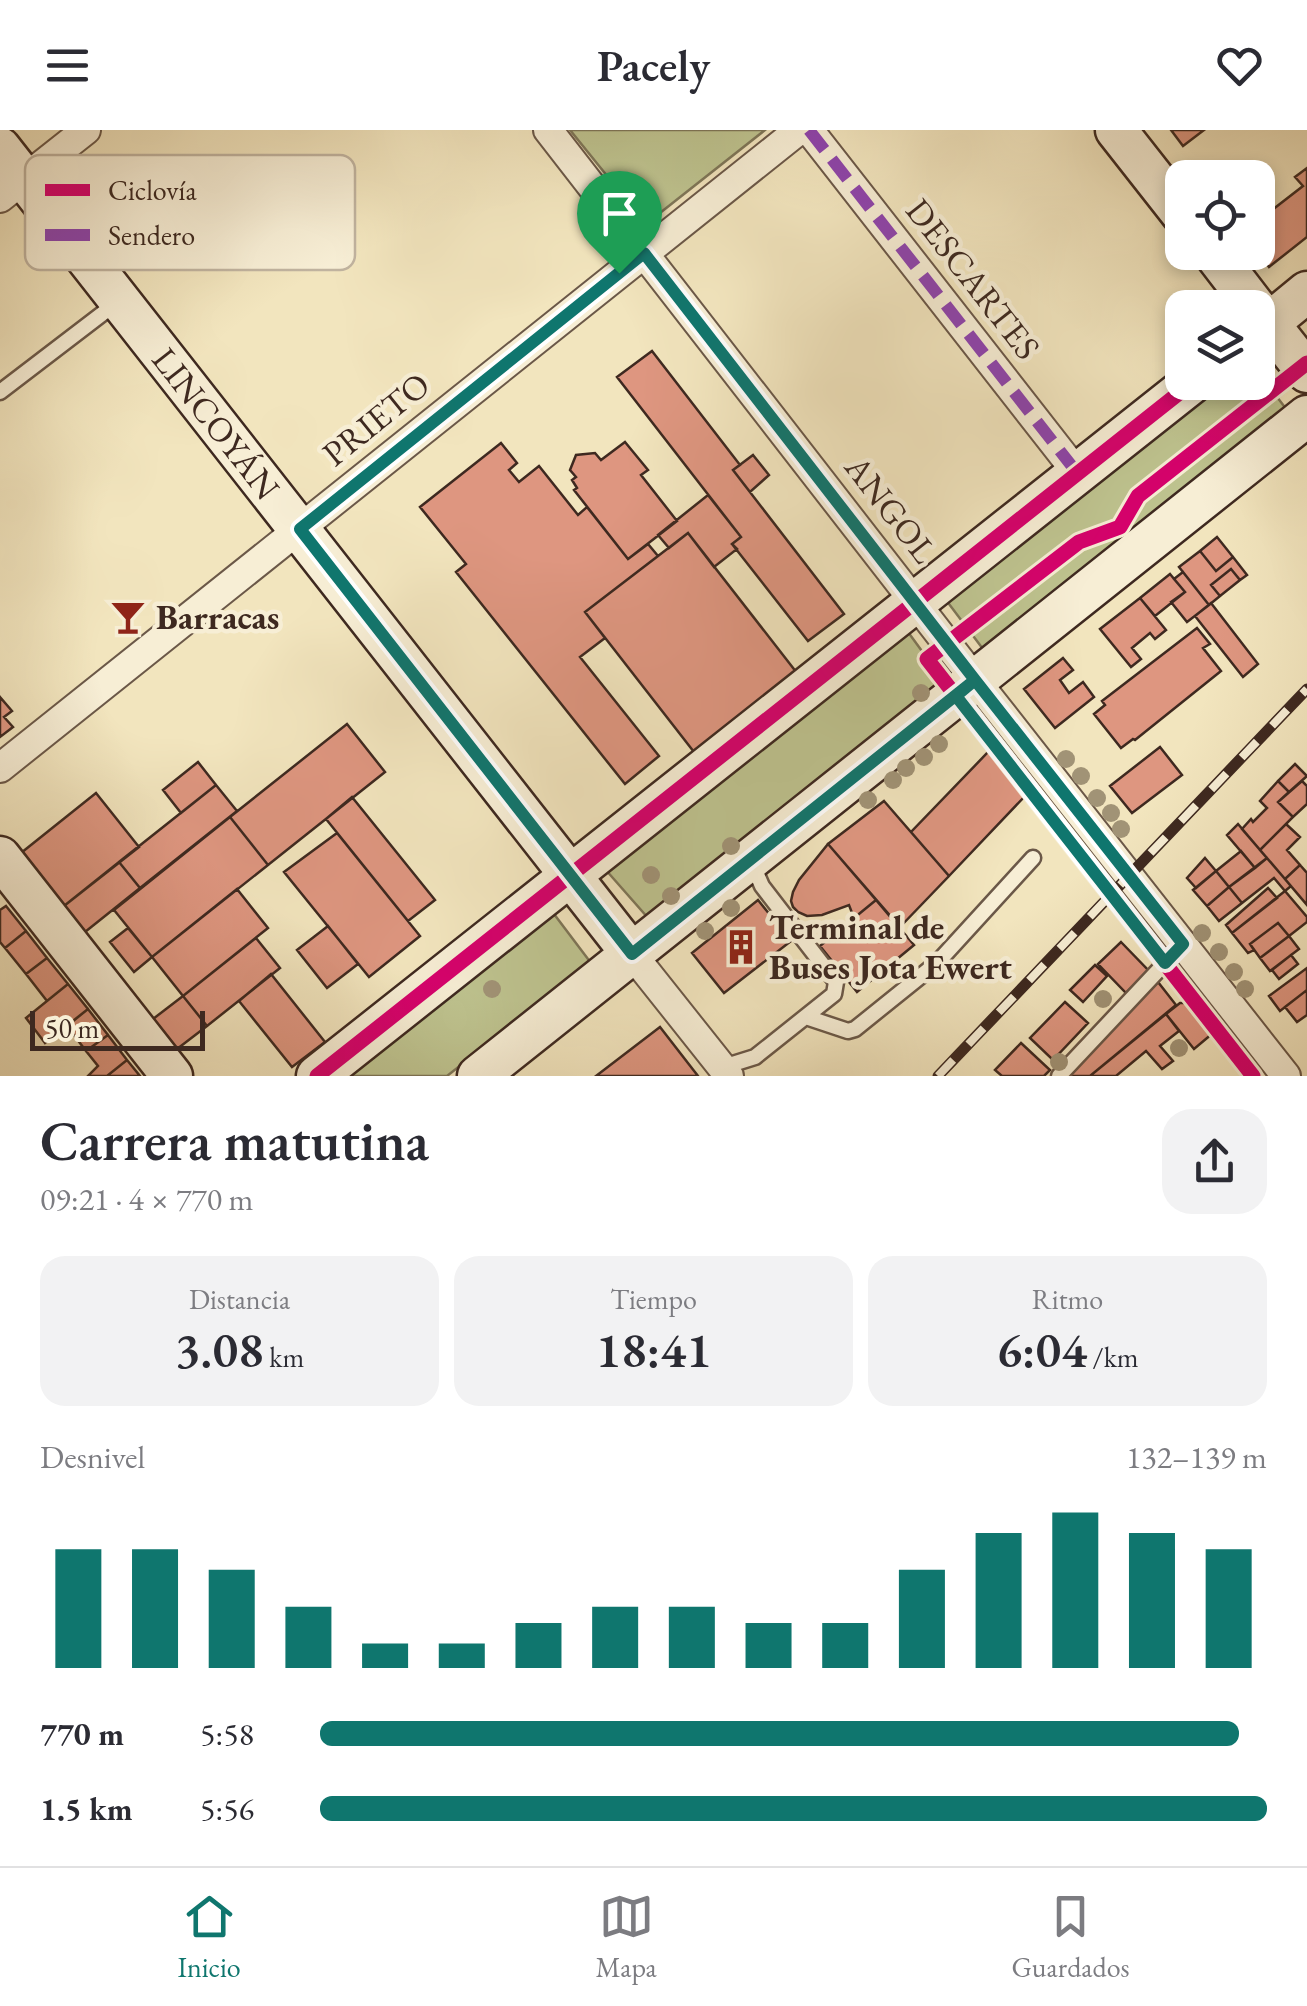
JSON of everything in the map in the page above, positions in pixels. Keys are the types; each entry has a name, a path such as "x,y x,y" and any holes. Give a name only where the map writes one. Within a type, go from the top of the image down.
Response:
{"main road":[{"path":"1116,130 1165,192"},
{"name":"LINCOYÁN","path":"8,175 25,194"},
{"name":"LINCOYÁN","path":"93,270 632,954"},
{"path":"1275,310 1307,292"},
{"path":"1275,335 1307,372"},
{"path":"317,1076 1170,400"},
{"path":"478,1076 1307,416"},
{"path":"0,857 172,1076"}],"street":[{"path":"43,155 86,130"},
{"name":"ANGOL","path":"548,130 1286,1076"},
{"name":"PRIETO","path":"0,768 798,130"},
{"name":"DESCARTES","path":"809,130 1078,474"},
{"name":"LINCOYÁN","path":"632,954 726,1072"}],"lane":[{"path":"0,392 120,300"},
{"path":"806,1016 848,1031 855,1029 937,963 1033,858"},
{"path":"726,1072 755,1057 834,994 836,982 762,886 750,860"},
{"path":"1060,1076 1183,944"}],"green space":[{"path":"570,130 765,130 646,224"},
{"path":"1275,394 1290,414 986,653 946,600 1191,400 1275,400"},
{"path":"908,632 946,684 649,919 605,869"},
{"path":"554,914 591,963 447,1076 345,1076"}],"building":[{"path":"1171,130 1204,130 1183,146"},
{"path":"1307,168 1307,237 1275,262 1275,208 1303,186 1295,177"},
{"path":"652,351 740,465 733,470 844,614 808,641 732,544 741,537 617,377"},
{"path":"625,442 648,470 641,475 677,521 628,559 574,490 577,488 572,480 576,477 570,470 576,455 595,453 601,460"},
{"path":"501,443 517,463 509,470 519,482 539,466 578,515 587,507 628,559 648,544 658,556 585,612 605,638 580,657 659,756 625,784 456,572 466,564 420,507"},
{"path":"753,455 769,475 750,492 733,470"},
{"path":"708,495 741,537 732,544 737,549 714,567 688,533 669,548 658,535"},
{"path":"688,533 797,673 694,752 585,612"},
{"path":"1217,537 1233,557 1216,571 1200,551"},
{"path":"1200,551 1216,571 1233,557 1247,575 1240,580 1231,569 1211,585 1220,596 1209,605 1179,567"},
{"path":"1231,569 1240,580 1220,596 1211,585"},
{"path":"1183,572 1209,605 1187,622 1171,602 1185,592 1174,579"},
{"path":"1170,574 1185,592 1155,616 1140,598"},
{"path":"1140,598 1166,630 1155,639 1150,633 1132,648 1141,659 1131,667 1100,629"},
{"path":"1211,603 1258,664 1243,677 1195,616"},
{"path":"1197,628 1210,644 1203,648 1221,671 1121,748 1094,714 1105,705 1102,701"},
{"path":"1063,658 1073,670 1060,680 1069,693 1083,682 1094,697 1055,728 1024,689"},
{"path":"0,697 12,711 4,717 13,727 0,737"},
{"path":"347,724 385,772 268,865 230,817"},
{"path":"1160,747 1182,775 1132,813 1110,786"},
{"path":"990,750 1026,795 949,876 911,832"},
{"path":"198,762 216,785 181,813 163,790"},
{"path":"1295,764 1307,776 1289,792 1278,781"},
{"path":"1278,781 1289,792 1278,802 1293,817 1260,850 1242,829 1267,808 1260,801"},
{"path":"1302,781 1307,786 1307,804 1293,817 1278,802"},
{"path":"216,785 237,811 140,888 119,862"},
{"path":"96,793 139,847 64,906 21,853"},
{"path":"352,797 435,900 408,921 326,819"},
{"path":"884,801 949,876 900,927 828,844"},
{"path":"230,817 268,865 152,957 114,910"},
{"path":"1238,824 1267,858 1255,868 1227,835"},
{"path":"1286,824 1300,837 1287,850 1300,865 1285,879 1260,850"},
{"path":"337,833 420,936 369,977 284,872"},
{"path":"828,844 876,900 854,918 849,905 807,916 793,907 793,892 799,880"},
{"path":"1241,851 1255,868 1229,887 1216,871"},
{"path":"1205,858 1216,871 1196,888 1187,878"},
{"path":"1267,858 1291,886 1285,891 1274,878 1242,903 1229,887"},
{"path":"119,862 140,888 85,932 64,906"},
{"path":"1300,865 1307,873 1307,905 1285,879"},
{"path":"1216,871 1229,887 1207,906 1193,890"},
{"path":"1229,887 1242,903 1219,921 1207,906"},
{"path":"1268,888 1277,898 1232,933 1226,925"},
{"path":"237,889 268,928 183,996 152,957"},
{"path":"1285,891 1307,922 1289,936 1278,923 1250,944 1254,950 1248,953 1232,933"},
{"name":"Terminal de Buses Jota Ewert","path":"758,900 791,941 724,993 692,953"},
{"path":"876,900 914,945 857,992 820,946"},
{"path":"6,906 26,931 5,948 0,942 0,910"},
{"path":"1278,923 1289,936 1260,958 1250,944"},
{"path":"328,926 358,964 327,988 297,950"},
{"path":"128,928 152,957 134,972 110,942"},
{"path":"26,931 47,958 26,974 5,948"},
{"path":"1289,936 1299,949 1270,971 1260,958"},
{"path":"256,938 280,968 207,1026 183,996"},
{"path":"1121,942 1149,971 1126,993 1098,964"},
{"path":"1291,955 1298,964 1279,979 1272,970"},
{"path":"47,958 68,984 47,1001 26,974"},
{"path":"1095,965 1107,976 1083,1002 1070,990"},
{"path":"1307,968 1307,990 1280,1011 1269,996"},
{"path":"271,974 325,1042 292,1067 239,1001"},
{"path":"1158,982 1176,1005 1090,1076 1068,1076"},
{"path":"68,984 88,1009 45,1043 26,1018"},
{"path":"1307,990 1307,1015 1297,1022 1285,1007"},
{"path":"183,996 207,1026 177,1049 153,1019"},
{"path":"1065,1002 1088,1023 1053,1060 1030,1038"},
{"path":"1180,1003 1193,1008 1213,1033 1194,1049 1166,1014"},
{"path":"88,1009 108,1035 86,1051 67,1026"},
{"path":"1166,1014 1179,1031 1160,1046 1173,1061 1162,1069 1146,1051 1116,1076 1090,1076"},
{"path":"660,1027 698,1076 596,1076"},
{"path":"108,1035 127,1060 107,1076 88,1076 98,1066 86,1051"},
{"path":"1021,1043 1050,1070 1044,1076 1002,1076 995,1070"},
{"path":"127,1060 140,1076 107,1076"}],"railway":[{"path":"938,1076 1307,689"}],"marked path":[{"path":"809,130 1078,474"}],"cycle path":[{"path":"1253,1076 927,659 1079,542 1120,527 1138,496 1307,363"},
{"path":"317,1076 1170,400"}],"place":[{"name":"Barracas","path":"128,617"},
{"name":"Terminal de Buses Jota Ewert","path":"741,947"}],"route":[{"path":"619,273 300,529 632,954 975,680 1183,944 1165,963 956,696 975,680 644,253 619,273"}]}
